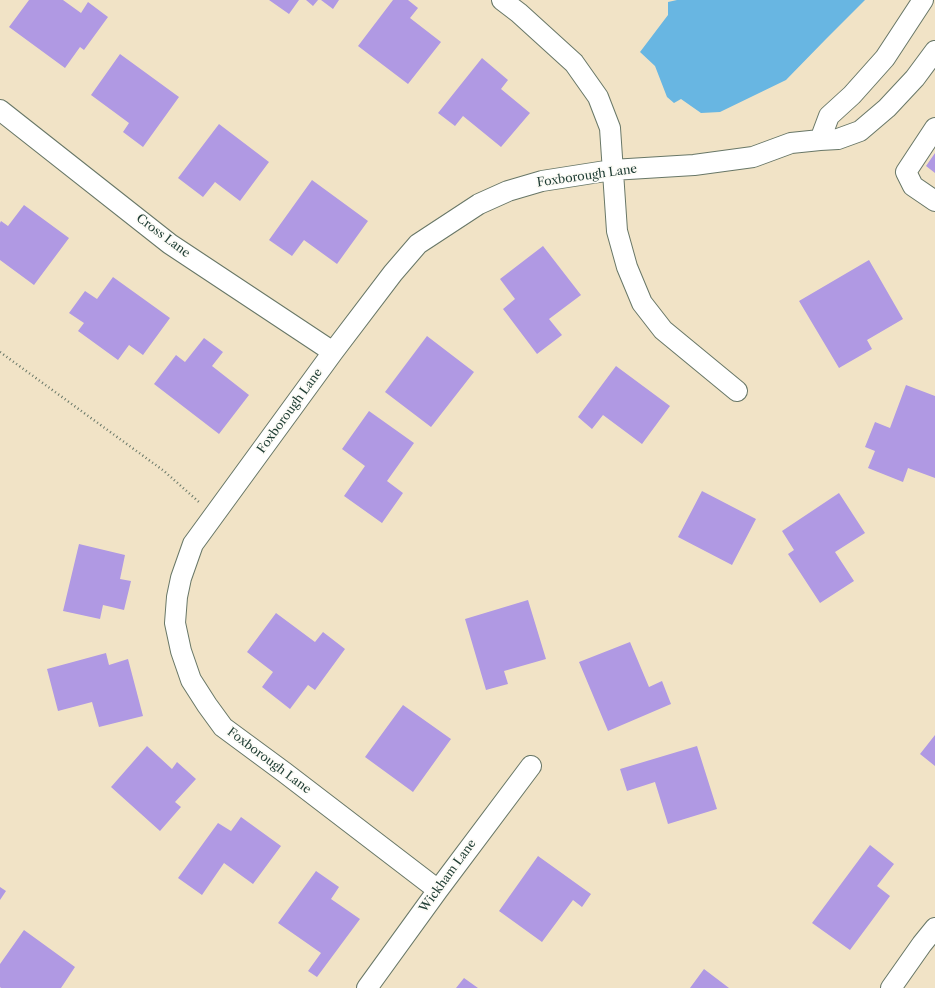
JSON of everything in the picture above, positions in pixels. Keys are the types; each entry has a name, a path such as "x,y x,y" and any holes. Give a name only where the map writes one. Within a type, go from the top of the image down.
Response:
{"street":[{"path":"502,0 519,13 574,63 598,97 610,128 617,231 626,267 642,303 663,330 737,391"},
{"path":"820,140 829,116 852,95 885,58 923,0"},
{"name":"Foxborough Lane","path":"438,890 284,772 222,727 191,680 181,651 175,623 177,597 181,578 193,544 333,352 393,273 418,244 479,204 508,191 542,181 612,170 694,164 753,157 791,144 838,139 860,131 888,108 915,78 935,51"},
{"name":"Cross Lane","path":"0,110 170,244 333,352"},
{"path":"935,128 906,172 913,186 935,201"},
{"name":"Wickham Lane","path":"367,988 530,766"},
{"path":"891,988 935,928"}],"path":[{"path":"0,352 164,471 214,515"}],"water":[{"path":"677,0 865,0 786,80 720,112 701,113 681,99 674,103 667,97 655,66 640,52 668,15 668,2"}],"building":[{"path":"29,0 63,0 81,13 88,2 108,17 84,50 80,47 65,68 9,27"},
{"path":"269,0 299,0 289,14"},
{"path":"306,0 318,0 313,6"},
{"path":"321,0 339,0 333,9"},
{"path":"393,0 408,0 418,8 410,18 441,42 408,84 358,46"},
{"path":"120,54 179,97 143,147 123,132 129,123 91,95"},
{"path":"482,58 508,80 501,89 530,113 501,147 463,116 455,126 438,113"},
{"path":"219,124 269,162 240,201 215,182 203,197 178,178"},
{"path":"935,153 935,173 926,166"},
{"path":"312,180 368,221 337,264 304,240 292,256 269,240"},
{"path":"24,205 69,238 34,285 0,260 0,223 1,221 8,226"},
{"path":"543,246 581,295 549,319 562,335 537,354 503,309 515,299 500,279"},
{"path":"869,260 903,319 867,340 872,349 839,368 799,301"},
{"path":"113,277 170,318 143,355 129,345 118,360 78,331 84,323 69,313 85,291 97,299"},
{"path":"427,336 474,372 431,427 385,392"},
{"path":"204,338 223,352 212,366 249,395 219,434 154,384 176,355 185,362"},
{"path":"616,366 670,406 642,444 603,415 592,429 578,417"},
{"path":"906,385 935,396 935,478 908,468 903,482 868,468 875,451 865,447 875,422 890,428"},
{"path":"369,411 414,443 387,481 403,493 382,523 344,496 365,466 342,449"},
{"path":"702,491 756,519 732,565 678,537"},
{"path":"839,493 865,533 835,552 854,581 820,603 788,554 794,550 782,531"},
{"path":"79,544 125,555 120,579 131,581 124,610 103,605 100,619 63,611"},
{"path":"528,600 546,659 504,671 508,684 486,690 465,619"},
{"path":"276,613 315,642 323,632 345,649 315,690 308,685 290,709 262,687 273,672 247,652"},
{"path":"630,642 649,687 662,681 671,704 608,731 579,662"},
{"path":"106,653 109,665 128,659 143,716 99,727 92,702 58,711 47,669"},
{"path":"403,705 451,739 413,792 365,757"},
{"path":"935,735 935,766 920,754"},
{"path":"147,746 172,769 177,762 196,779 175,802 181,807 160,831 111,787"},
{"path":"697,746 717,809 668,824 655,782 627,791 620,769"},
{"path":"241,817 281,846 253,884 224,863 202,895 178,878 218,823 231,831"},
{"path":"870,845 894,864 877,886 890,896 850,950 812,923"},
{"path":"538,856 591,894 582,907 573,900 542,942 499,911"},
{"path":"316,871 339,887 331,899 360,919 317,977 308,971 321,953 278,923"},
{"path":"0,887 6,891 0,900"},
{"path":"24,930 75,967 61,988 0,987 0,964"},
{"path":"704,969 729,988 690,988"},
{"path":"464,978 478,988 456,988"}]}
